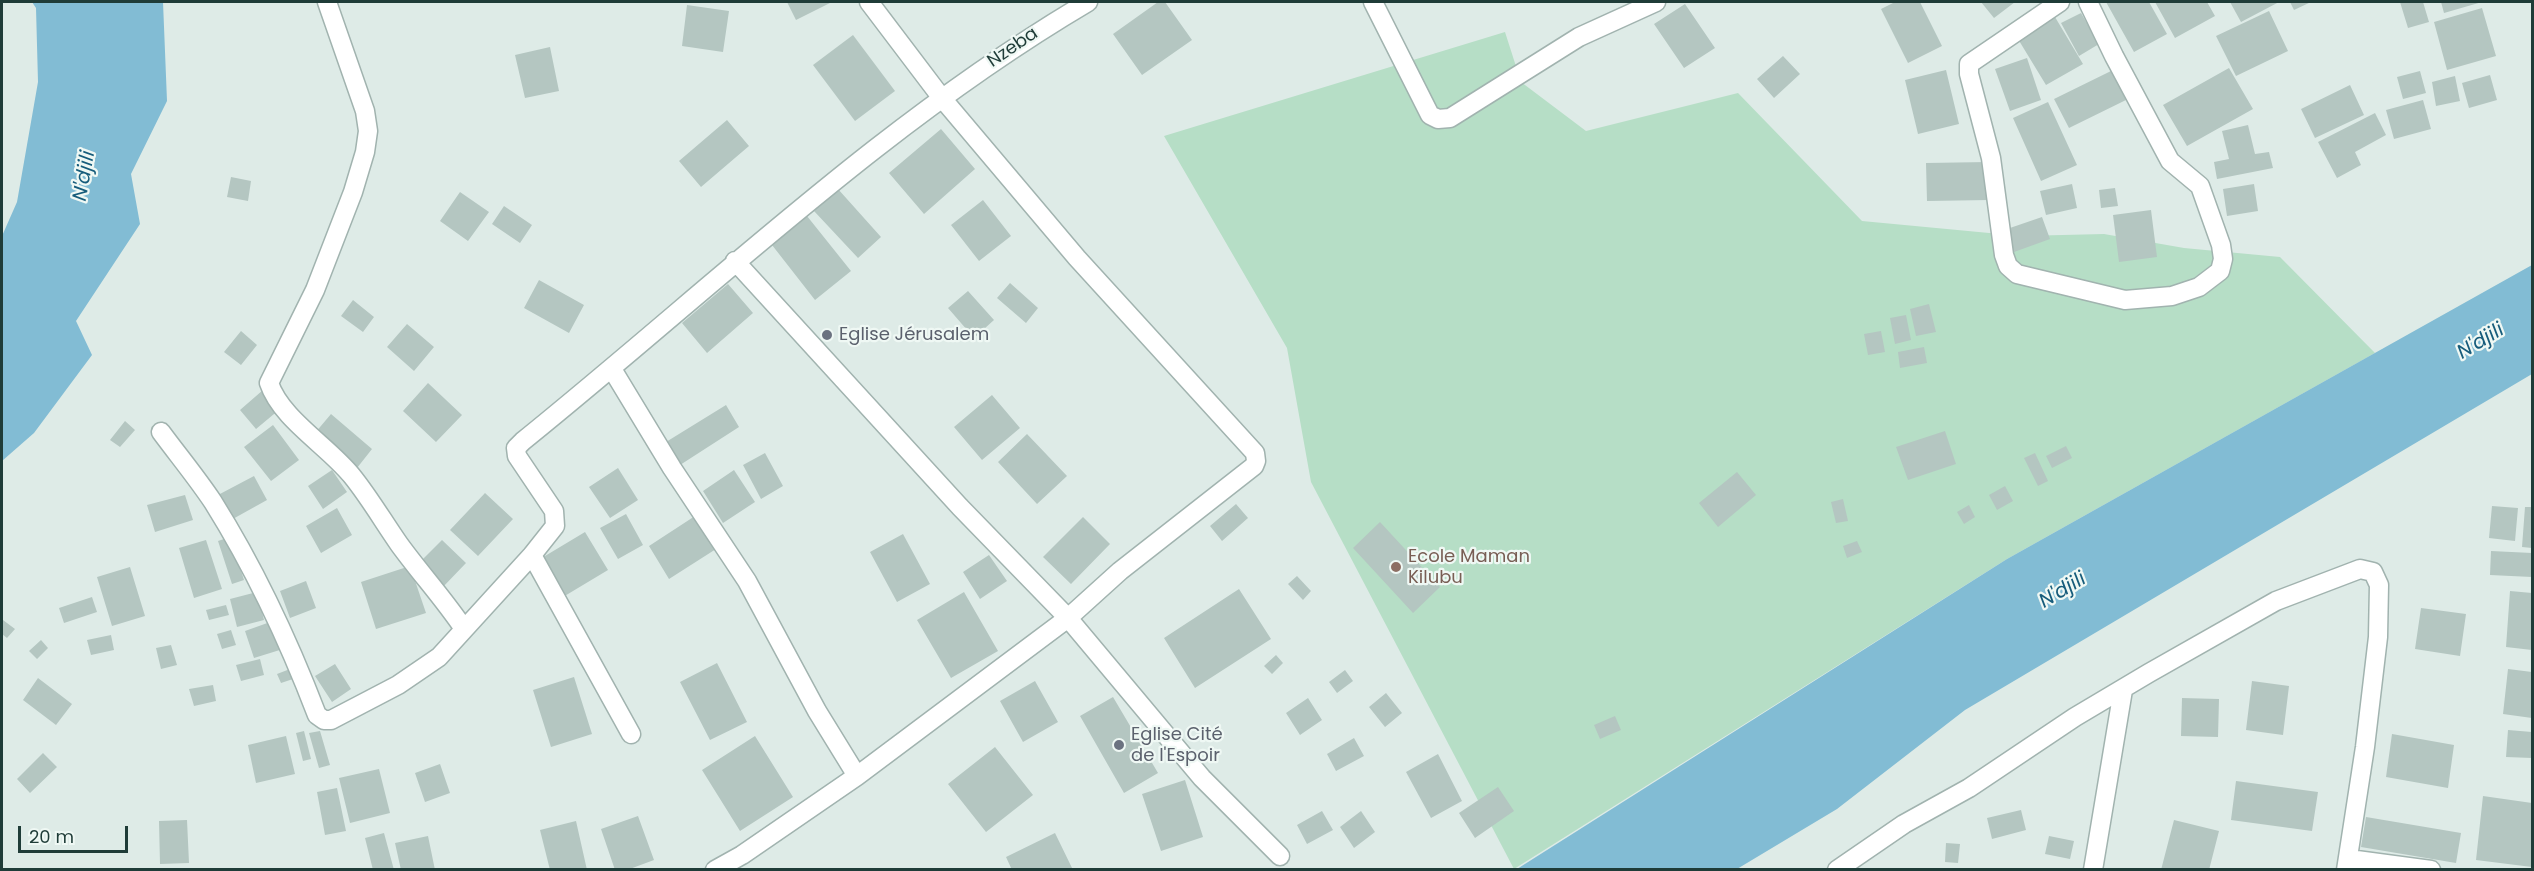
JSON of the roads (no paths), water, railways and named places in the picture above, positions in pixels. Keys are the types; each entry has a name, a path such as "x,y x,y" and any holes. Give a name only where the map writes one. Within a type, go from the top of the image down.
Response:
{"street":[{"path":"327,2 366,111 368,131 365,152 353,192 315,290 269,383 272,392 292,417 351,474 401,547 437,590 464,628"},
{"path":"715,870 742,855 857,776 1068,618 1120,571 1254,466 1256,461 1255,453 1077,258 941,97 869,2"},
{"name":"Nzeba","path":"532,555 555,526 556,519 554,511 517,456 516,448 612,369 735,261 877,145 941,97 1028,37 1088,2"},
{"path":"1373,2 1430,115 1438,118 1450,117 1579,37 1656,2"},
{"path":"2060,2 1969,64 1969,74 1991,158 1997,211 2008,266 2017,274 2125,300 2172,296 2199,287 2220,271 2223,259 2221,245 2200,186 2170,161 2088,2"},
{"path":"735,261 960,507 1068,618 1202,778 1280,856"},
{"path":"612,369 672,468 747,580 817,711 857,776"},
{"path":"161,432 212,501 244,556 293,652 317,715 324,720 331,720 398,685 439,657 532,555 631,734"},
{"path":"1837,870 1904,824 1969,788 2075,717 2276,601 2361,568 2373,572 2379,585 2378,637 2348,864 2431,870"},
{"path":"2093,870 2123,690"}],"water":[{"name":"N'djili","path":"32,2 163,2 167,101 131,174 140,224 76,321 92,355 34,433 2,461 2,236 17,202 38,82 36,8"},
{"name":"N'djili","path":"2532,265 2532,374 1965,710 1837,809 1737,869 1517,869 2007,559"}],"place":[{"name":"Eglise Jérusalem","path":"827,335"},
{"name":"Ecole Maman Kilubu","path":"1396,567"},
{"name":"Eglise Cité de l'Espoir","path":"1119,745"}]}
